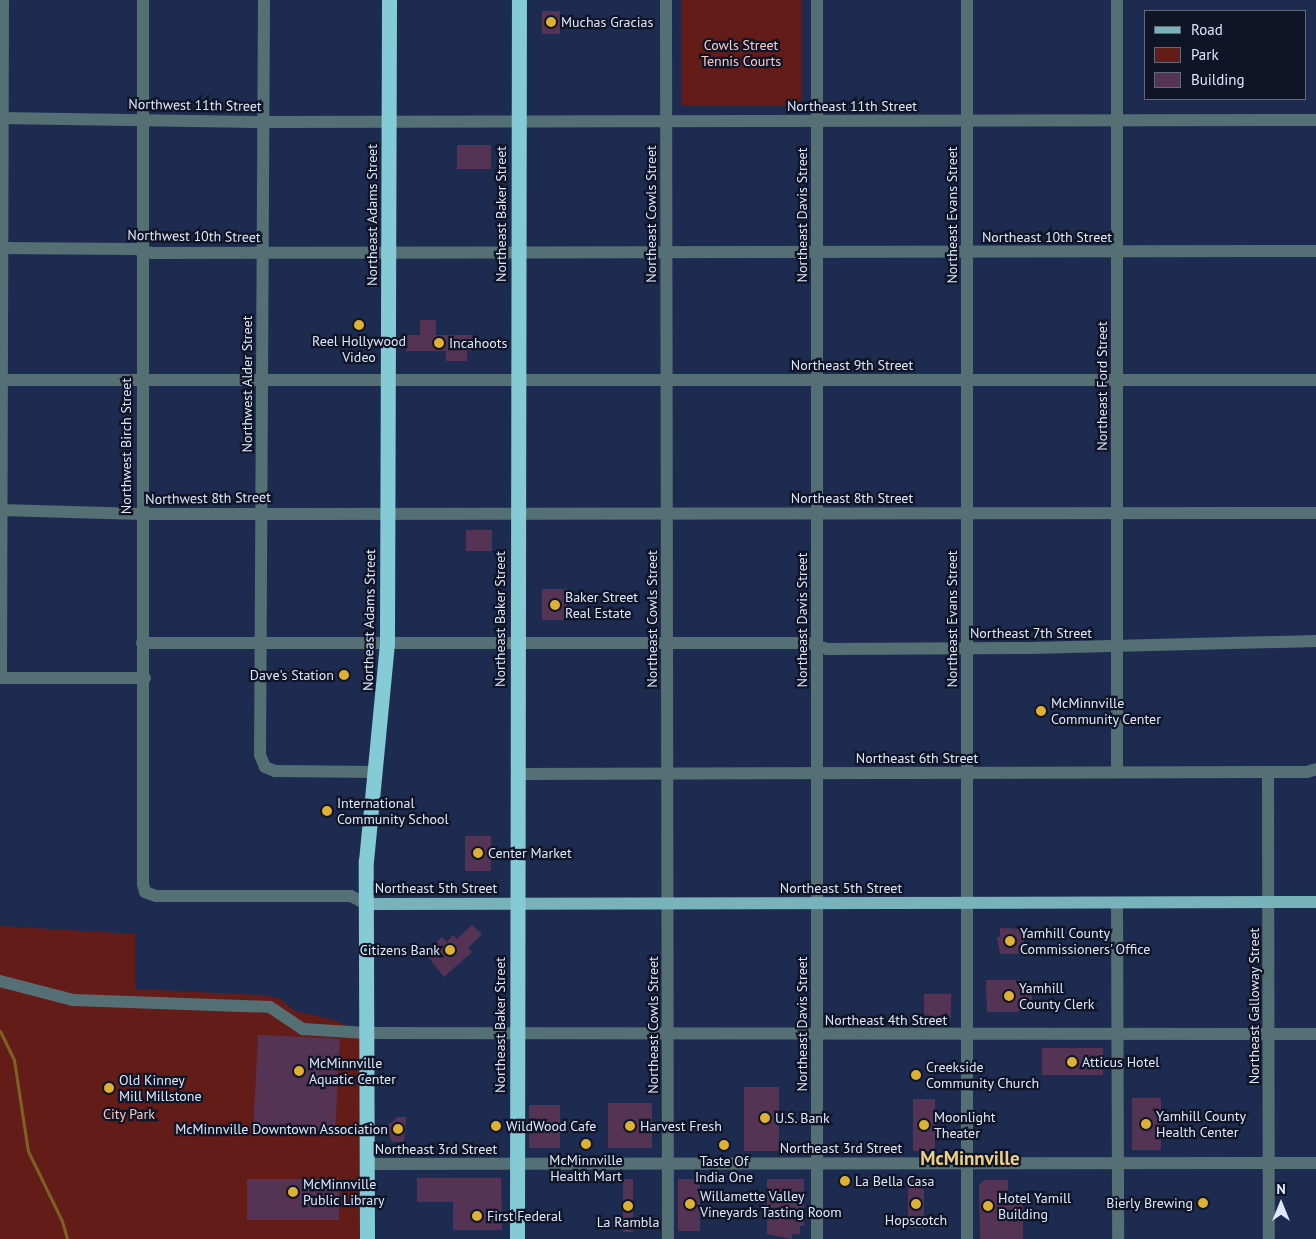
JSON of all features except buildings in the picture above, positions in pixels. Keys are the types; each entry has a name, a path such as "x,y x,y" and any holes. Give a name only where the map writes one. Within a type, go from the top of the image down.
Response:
{"highway":[{"name":"Northeast Adams Street","path":"367,1239 366,904 368,824 376,772 387,644 390,0"},
{"name":"Northeast Baker Street","path":"517,1239 516,644 519,0"}],"main road":[{"name":"Northeast 5th Street","path":"366,904 1316,902"}],"street":[{"path":"3,0 0,678 145,678"},
{"name":"Northwest Birch Street","path":"144,0 140,514 142,643 145,678 146,892 156,896 351,896 366,904"},
{"name":"Northwest Alder Street","path":"264,0 260,754 265,767 275,771 376,772"},
{"name":"Northeast Cowls Street","path":"666,0 668,1239"},
{"name":"Northeast Davis Street","path":"817,0 817,1239"},
{"name":"Northeast Evans Street","path":"967,0 967,1239"},
{"name":"Northeast Ford Street","path":"1117,0 1117,771"},
{"name":"Northwest 11th Street","path":"1,118 388,122"},
{"name":"Northeast 11th Street","path":"388,122 1316,120"},
{"name":"Northwest 10th Street","path":"2,248 263,253 388,252"},
{"name":"Northeast 10th Street","path":"388,252 1316,251"},
{"name":"Northeast 9th Street","path":"0,380 1316,380"},
{"name":"Northwest 8th Street","path":"0,510 140,514 262,512 387,513"},
{"name":"Northeast 8th Street","path":"387,513 1316,513"},
{"name":"Northeast 7th Street","path":"142,643 667,644 817,645 827,648 967,648 1316,641"},
{"name":"Northeast 6th Street","path":"516,774 1268,772 1316,769"},
{"name":"Northeast Galloway Street","path":"1268,772 1269,1239"},
{"path":"1117,903 1118,1239"},
{"name":"Northeast 4th Street","path":"0,981 73,1000 270,1007 303,1029 366,1033 817,1035 1316,1034"},
{"name":"Northeast 3rd Street","path":"367,1164 1316,1163"}],"green space":[{"name":"Cowls Street Tennis Courts","path":"681,0 801,0 801,105 681,105"},
{"name":"City Park","path":"0,926 135,934 135,989 263,995 279,998 295,1011 331,1019 366,1033 367,1239 0,1239"}],"waterway":[{"path":"0,1031 14,1060 28,1151 62,1221 67,1239"}],"place":[{"name":"Muchas Gracias","path":"551,22"},
{"name":"Reel Hollywood Video","path":"359,325"},
{"name":"Incahoots","path":"439,343"},
{"name":"Baker Street Real Estate","path":"555,605"},
{"name":"Dave's Station","path":"344,675"},
{"name":"McMinnville Community Center","path":"1041,711"},
{"name":"International Community School","path":"327,811"},
{"name":"Center Market","path":"478,853"},
{"name":"Yamhill County Commissioners' Office","path":"1010,941"},
{"name":"Citizens Bank","path":"450,950"},
{"name":"Yamhill County Clerk","path":"1009,996"},
{"name":"Atticus Hotel","path":"1072,1062"},
{"name":"McMinnville Aquatic Center","path":"299,1071"},
{"name":"Creekside Community Church","path":"916,1075"},
{"name":"Old Kinney Mill Millstone","path":"109,1088"},
{"name":"U.S. Bank","path":"765,1118"},
{"name":"Yamhill County Health Center","path":"1146,1124"},
{"name":"Moonlight Theater","path":"924,1125"},
{"name":"WildWood Cafe","path":"496,1126"},
{"name":"Harvest Fresh","path":"630,1126"},
{"name":"McMinnville Downtown Association","path":"398,1129"},
{"name":"McMinnville Health Mart","path":"586,1144"},
{"name":"Taste Of India One","path":"724,1145"},
{"name":"La Bella Casa","path":"845,1181"},
{"name":"McMinnville Public Library","path":"293,1192"},
{"name":"Bierly Brewing","path":"1203,1203"},
{"name":"Willamette Valley Vineyards Tasting Room","path":"690,1204"},
{"name":"Hopscotch","path":"916,1204"},
{"name":"La Rambla","path":"628,1206"},
{"name":"Hotel Yamill Building","path":"988,1206"},
{"name":"First Federal","path":"477,1216"}],"district":[{"name":"McMinnville","path":"970,1159"}]}
